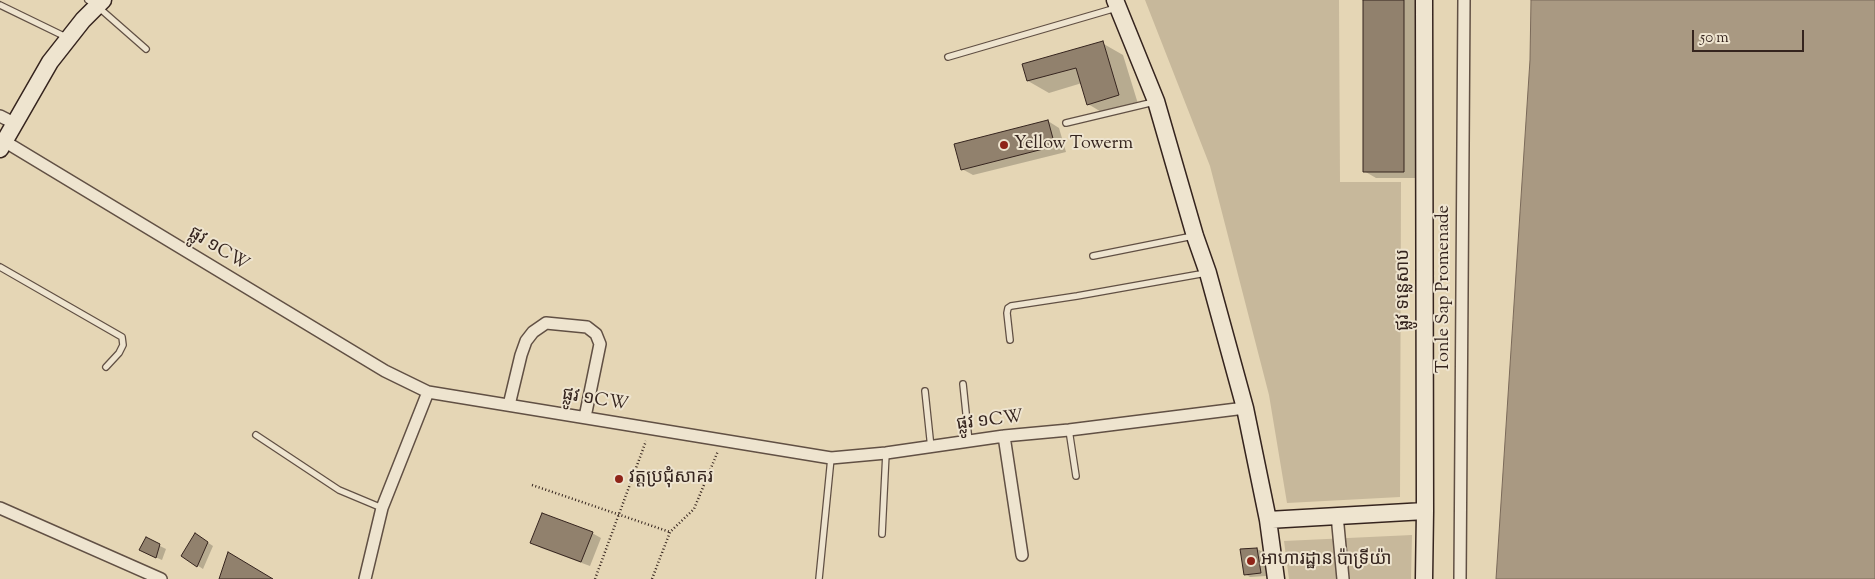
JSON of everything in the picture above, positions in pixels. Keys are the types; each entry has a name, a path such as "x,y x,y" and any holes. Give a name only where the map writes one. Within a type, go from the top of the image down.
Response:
{"street":[{"name":"ផ្លូវ ទន្លេសាប","path":"1424,0 1424,579"},
{"name":"Tonle Sap Promenade","path":"1460,579 1464,0"},
{"path":"2,145 7,119 96,2"},
{"path":"1117,4 1156,101 1208,272 1244,408 1268,520 1276,579"},
{"name":"ផ្លូវ ១CW","path":"2,145 376,366 428,392 831,458 931,448 1004,436 1069,430 1244,408"},
{"path":"509,405 521,355 526,342 534,332 546,323 587,327 596,334 600,344 585,417"},
{"path":"365,579 382,508 428,392"},
{"path":"1004,436 1022,555"},
{"path":"0,508 161,579"},
{"path":"1268,520 1425,512"},
{"path":"1337,515 1343,579"}],"lane":[{"path":"96,2 146,50"},
{"path":"948,57 1117,4"},
{"path":"0,5 69,39"},
{"path":"1066,123 1156,101"},
{"path":"1093,256 1196,236"},
{"path":"0,267 122,337 123,345 119,353 106,367"},
{"path":"1010,340 1007,312 1011,306 1208,272"},
{"path":"964,384 969,442"},
{"path":"925,391 931,448"},
{"path":"1069,430 1076,476"},
{"path":"256,435 340,490 382,508"},
{"path":"882,534 886,453"},
{"path":"819,579 831,458"}],"path":[{"path":"595,579 651,428"},
{"path":"652,579 670,532 694,509 724,440"},
{"path":"532,484 670,532"}],"shaded area":[{"path":"1145,0 1339,0 1340,182 1401,182 1400,497 1287,503 1269,395 1210,166"},
{"path":"1531,0 1875,0 1875,579 1496,579 1530,60"},
{"path":"1412,535 1411,579 1289,579 1284,541"}],"building":[{"path":"1363,0 1404,0 1404,172 1363,172"},
{"path":"1103,41 1119,95 1087,105 1076,68 1027,81 1022,64"},
{"name":"Yellow Towerm","path":"1048,120 1055,146 961,170 954,144"},
{"path":"542,513 593,532 581,562 530,543"},
{"path":"195,533 208,542 197,567 181,556"},
{"path":"146,537 160,544 156,558 139,550"},
{"name":"អាហារដ្ឋាន ប៉ាទ្រីយ៉ា","path":"1257,548 1261,573 1244,575 1240,549"},
{"path":"228,552 273,579 219,579"}],"place":[{"name":"Yellow Towerm","path":"1004,145"},
{"name":"វត្តប្រជុំសាគរ","path":"619,479"},
{"name":"អាហារដ្ឋាន ប៉ាទ្រីយ៉ា","path":"1251,561"}]}
